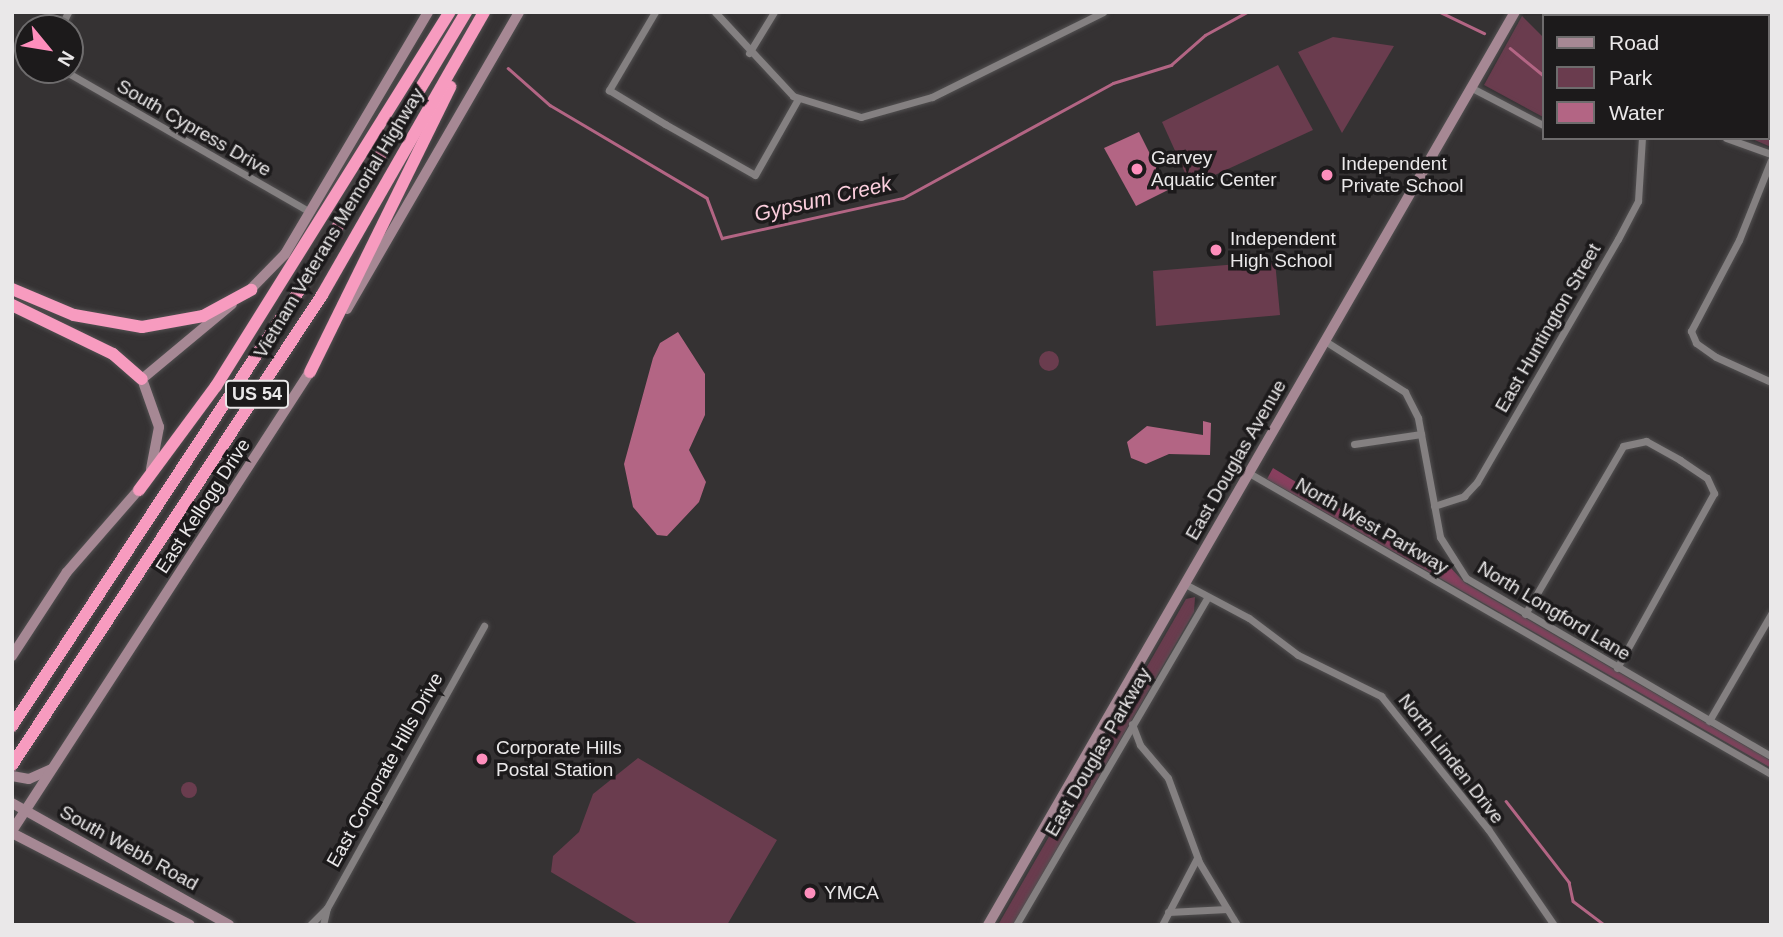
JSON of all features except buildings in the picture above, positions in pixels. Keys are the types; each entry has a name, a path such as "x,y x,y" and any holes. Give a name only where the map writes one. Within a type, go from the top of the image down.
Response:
{"highway":[{"path":"139,490 216,386 450,12"},
{"name":"Vietnam Veterans Memorial Highway","path":"12,726 304,283 466,12"},
{"path":"310,372 486,12"},
{"name":"Vietnam Veterans Memorial Highway","path":"12,765 322,295 486,12"},
{"path":"12,289 94,321 142,327 196,318 251,290"},
{"path":"12,305 113,354 142,379"}],"main road":[{"path":"12,656 67,572 139,490 159,436 155,407 142,379 251,290 285,254 428,12"},
{"name":"East Kellogg Drive","path":"12,832 310,372 519,12"},
{"name":"East Douglas Avenue","path":"988,925 1515,12"},
{"path":"16,777 53,768"},
{"name":"South Webb Road","path":"13,804 229,925"},
{"name":"South Webb Road","path":"12,832 190,925"}],"street":[{"path":"655,12 610,90 755,175 799,99"},
{"path":"715,12 750,53 799,99 834,113 891,112 1103,12"},
{"path":"750,53 774,12"},
{"name":"South Cypress Drive","path":"84,82 310,212"},
{"path":"1470,87 1542,124"},
{"name":"East Huntington Street","path":"1434,506 1464,496 1477,482 1618,239 1639,201 1642,140"},
{"path":"1732,140 1771,154"},
{"path":"1771,160 1691,331 1696,343 1732,366 1771,382"},
{"name":"North Longford Lane","path":"1325,341 1405,392 1421,434 1434,506 1450,559 1466,578 1771,756"},
{"path":"1354,444 1421,434"},
{"path":"1525,614 1623,446 1646,441 1677,458 1707,478 1714,493 1617,668"},
{"name":"North West Parkway","path":"1249,473 1771,774"},
{"name":"North Linden Drive","path":"1185,584 1298,655 1381,695 1488,829 1554,925"},
{"name":"East Douglas Parkway","path":"1016,925 1209,597"},
{"path":"1709,721 1771,614"},
{"name":"East Corporate Hills Drive","path":"310,925 327,908 484,626"},
{"path":"1132,724 1183,808 1198,858 1237,925"},
{"path":"1162,925 1198,858"},
{"path":"323,925 327,908"},
{"path":"1168,912 1227,909"}],"green space":[{"path":"1522,16 1542,36 1542,116 1484,85"},
{"path":"1333,37 1394,46 1342,133 1298,52"},
{"path":"1278,65 1313,130 1191,186 1162,122"},
{"path":"1769,80 1771,80 1771,147 1755,140 1769,140"},
{"path":"1275,261 1280,315 1156,326 1153,271"},
{"path":"1045,351 1053,351 1059,361 1053,371 1045,371 1039,365 1039,357"},
{"path":"1195,597 1194,612 1013,925 998,925 1186,599"},
{"path":"638,758 777,840 727,925 640,925 551,872 553,856 579,832 593,794"},
{"path":"186,782 192,782 197,790 195,796 186,798 181,793 181,787"}],"shaded area":[{"path":"1273,468 1446,573 1450,567 1465,583 1771,761 1771,768 1267,479"}],"water":[{"name":"Garvey Aquatic Center","path":"1139,132 1168,190 1136,206 1104,148"},
{"path":"678,332 705,374 705,415 689,450 706,482 699,502 667,536 657,535 633,507 624,464 653,358 660,343"},
{"path":"1203,421 1211,423 1210,455 1169,454 1146,464 1131,458 1127,442 1147,426 1203,435"}],"waterway":[{"name":"Gypsum Creek","path":"508,68 550,105 707,198 722,238 903,198 1113,83 1171,65 1205,35 1247,12"},
{"name":"Gypsum Creek","path":"1440,12 1484,33"},
{"name":"Gypsum Creek","path":"1510,48 1542,74"},
{"path":"1506,801 1569,882 1573,901 1605,925"}],"place":[{"name":"Garvey Aquatic Center","path":"1137,169"},
{"name":"Independent Private School","path":"1327,175"},
{"name":"Independent High School","path":"1216,250"},
{"name":"Corporate Hills Postal Station","path":"482,759"},
{"name":"YMCA","path":"810,893"}]}
